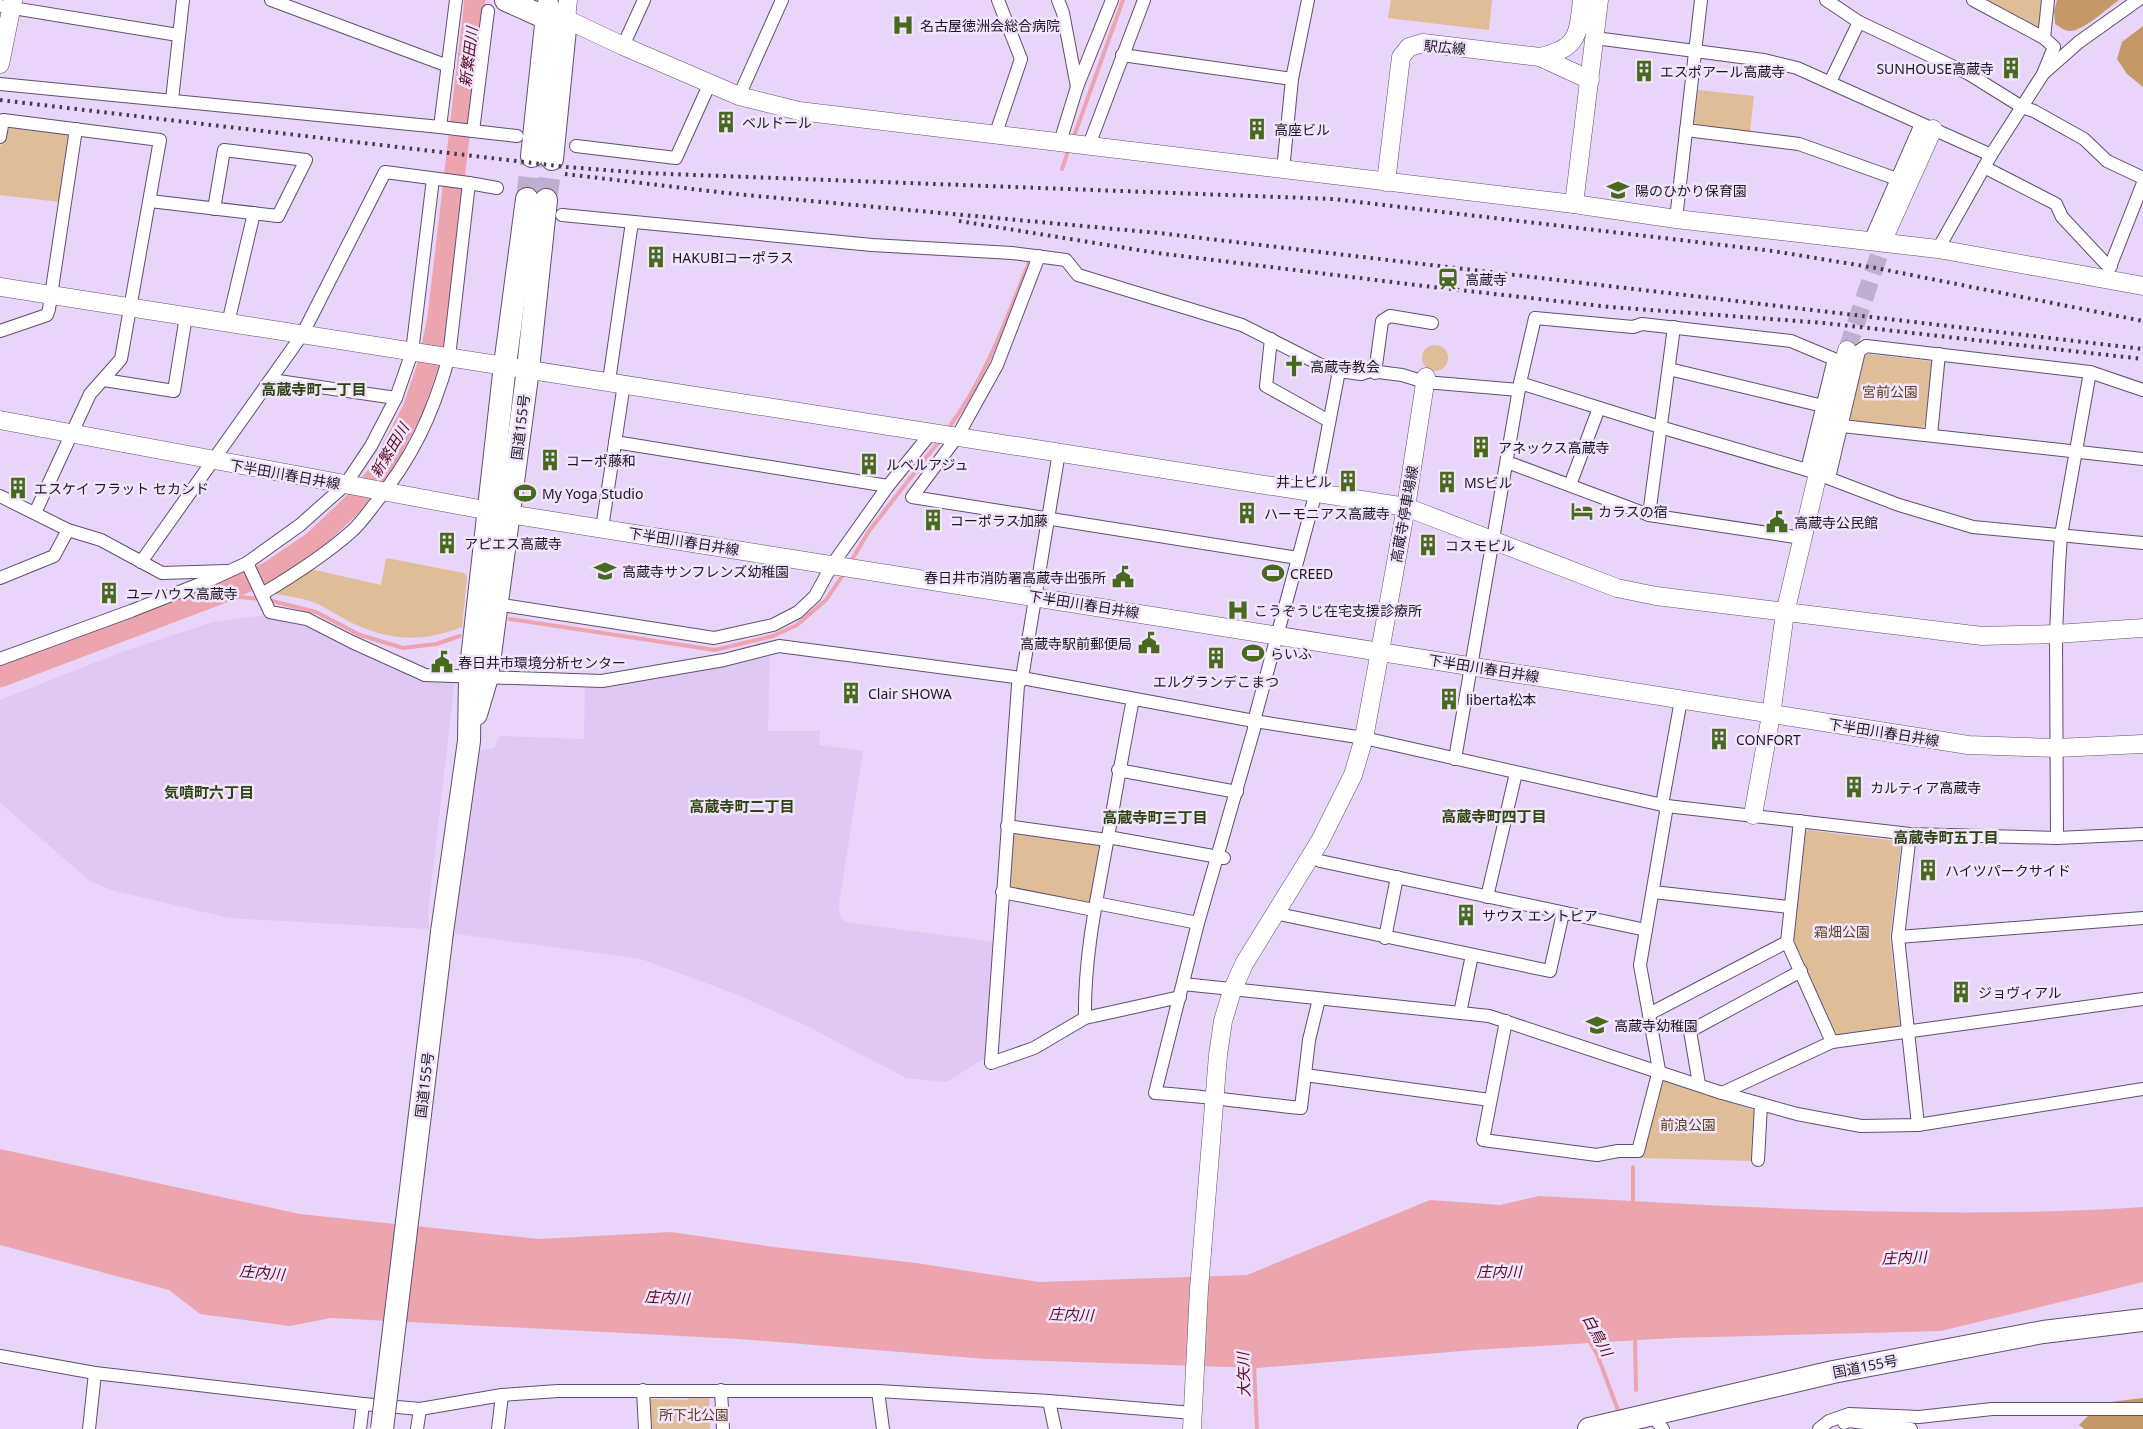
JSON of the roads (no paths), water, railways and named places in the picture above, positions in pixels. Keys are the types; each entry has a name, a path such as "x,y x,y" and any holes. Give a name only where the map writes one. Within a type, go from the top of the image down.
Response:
{"highway":[{"path":"497,6 552,7 542,157"},
{"name":"国道155号","path":"478,677 496,604 506,366 545,205"},
{"name":"国道155号","path":"382,1429 442,932 500,512 528,369 545,205"},
{"name":"国道155号","path":"1589,1429 1657,1422 1842,1370 2043,1332 2143,1320"}],"street":[{"path":"172,100 183,0"},
{"path":"271,0 448,66"},
{"path":"440,127 456,0"},
{"path":"623,46 644,0"},
{"path":"739,96 782,0"},
{"path":"995,136 1020,59 998,0"},
{"path":"1058,0 1063,13 1077,87 1072,144"},
{"path":"1077,87 1112,0"},
{"path":"1072,144 1122,55 1144,0"},
{"path":"1283,170 1292,79 1308,0"},
{"name":"駅広線","path":"1386,182 1397,97 1399,65 1401,57 1409,47 1423,44 1540,57 1563,50 1570,44 1578,28 1582,0"},
{"path":"1574,204 1596,38 1599,0"},
{"path":"1676,219 1702,0"},
{"path":"1826,0 1859,22 1969,74 2022,107 2084,138 2107,161 2143,178"},
{"path":"1938,249 1984,166 2043,74 2054,47 2044,38 1973,0"},
{"path":"2044,38 2048,0"},
{"path":"2043,74 2079,42 2138,0"},
{"path":"0,64 8,5 178,35"},
{"path":"473,131 497,6"},
{"path":"552,7 623,46 739,96 799,111 1574,204 1676,219 1938,249 2108,273 2143,286"},
{"path":"1830,82 1859,22"},
{"path":"1596,38 1764,60 1797,68 1991,155"},
{"path":"1122,55 1292,79"},
{"path":"1540,57 1590,80"},
{"path":"576,146 676,158 710,83"},
{"path":"0,84 517,136"},
{"path":"0,137 3,120 160,140 121,359 90,394 35,513"},
{"path":"1870,241 1897,179 1927,126"},
{"path":"1887,230 1927,126"},
{"path":"0,331 47,315 76,129"},
{"path":"1686,130 1799,144 1897,179"},
{"path":"150,201 214,209 278,216 306,160 224,150 214,209"},
{"path":"1984,166 2056,204 2062,218 2106,264 2108,273"},
{"path":"141,562 302,334 385,172 497,188"},
{"path":"0,659 131,612 247,563 300,525 347,485 396,398 412,352 433,179"},
{"path":"262,594 308,567 354,530 379,492 410,456 426,424 449,357 470,183"},
{"path":"2108,273 2143,183"},
{"path":"545,205 632,222 872,245 1039,256 1066,260 1078,275 1242,325 1319,364 1339,371 1361,374 1370,371 1426,379 1520,386 1818,474 1900,505 1974,527 2143,543"},
{"path":"228,323 254,213"},
{"path":"602,528 616,442 617,382 632,222"},
{"path":"1039,256 997,365 956,437 912,497 1298,558"},
{"path":"0,287 1406,506 1617,588 1656,596 1982,636 2056,634 2143,628"},
{"path":"104,380 174,391 186,316"},
{"path":"1375,373 1382,320 1390,316 1432,323"},
{"path":"1455,758 1520,386 1535,318 1633,327 1642,324 1674,327 1791,342 1834,359 1823,406 1818,474"},
{"path":"1649,515 1674,327"},
{"path":"1271,339 1266,386 1329,421"},
{"path":"1818,474 1842,426 1859,351 1866,346 2090,372 2143,390"},
{"path":"1753,815 1785,612 1847,350"},
{"path":"1931,435 1939,354"},
{"path":"1669,369 1823,406"},
{"path":"1319,999 1309,1040 1301,1108 1216,1097 1155,1093 1198,923 1221,858 1254,730 1254,720 1316,492 1339,371"},
{"path":"2057,838 2056,634 2061,535 2090,372"},
{"name":"高蔵寺停車場線","path":"1193,1421 1199,1289 1218,1056 1223,1021 1232,990 1244,964 1320,841 1353,776 1364,738 1380,651 1426,379"},
{"path":"271,380 396,398"},
{"path":"1570,485 1599,408"},
{"name":"下半田川春日井線","path":"0,420 379,492 500,512 1968,745 2057,748 2143,744"},
{"path":"1842,426 2143,459"},
{"path":"496,604 714,638 773,625 798,612 816,596 842,567 888,486 931,433"},
{"path":"616,442 888,486"},
{"path":"1058,452 1036,597 1022,678 1018,685 991,1062 1034,1048 1085,1018 1182,991 1232,990 1489,1016 1659,1070 1722,1093 1797,1114 1861,1126 1918,1125 2143,1089"},
{"path":"1507,462 1649,515 1802,538"},
{"path":"0,496 68,530 101,540 162,573 230,571"},
{"path":"0,578 54,556 68,530"},
{"path":"247,563 270,612 307,619 425,675 602,681 724,660 779,646 1022,678 1133,699 1364,738 1664,805 1910,834 2057,838 2143,834"},
{"path":"773,625 779,646"},
{"path":"1085,1018 1088,944 1108,838 1118,770 1133,699"},
{"path":"1506,1021 1483,1140 1597,1155 1618,1151 1638,1151 1659,1070 1640,965 1681,700"},
{"path":"1118,770 1237,792"},
{"path":"1487,897 1516,773"},
{"path":"1800,821 1789,908 1787,942 1832,1042"},
{"path":"1007,826 1108,838 1221,858"},
{"path":"1910,834 1898,937 1918,1125"},
{"path":"1320,860 1646,930"},
{"path":"1385,938 1396,877"},
{"path":"1002,892 1198,923"},
{"path":"1652,892 1789,908"},
{"path":"1274,913 1385,938 1550,971 1563,913"},
{"path":"1898,937 2143,918"},
{"path":"1649,1014 1787,942"},
{"path":"1460,1013 1472,955"},
{"path":"1699,1084 1690,1031 1801,971"},
{"path":"1722,1093 1832,1042 2143,999"},
{"path":"1305,1075 1490,1100"},
{"path":"1758,1160 1761,1104"},
{"path":"0,1356 95,1373 420,1409 502,1395 558,1391 878,1391 1049,1401 1193,1421"},
{"path":"89,1429 95,1373"},
{"path":"643,1390 645,1429"},
{"path":"720,1390 722,1429"},
{"path":"878,1391 883,1429"},
{"path":"498,1429 502,1395"},
{"path":"1049,1401 1055,1429"},
{"path":"360,1429 363,1404"},
{"path":"1821,1429 1829,1421 1849,1414 1919,1418 2000,1409 2143,1408"},
{"path":"417,1429 420,1409"},
{"path":"1821,1429 1849,1422 1911,1429"}],"water":[{"name":"庄内川","path":"0,1149 300,1214 539,1239 671,1232 774,1247 916,1263 1039,1282 1247,1275 1430,1200 1500,1205 1539,1196 1765,1208 1917,1212 2068,1211 2143,1207 2143,1282 1941,1331 1673,1338 1474,1350 1258,1368 986,1359 739,1339 331,1318 290,1326 200,1314 169,1290 0,1245"}],"waterway":[{"name":"新繁田川","path":"0,677 217,595 269,572 313,542 352,505 380,472 413,409 429,362 438,317 475,0"},
{"path":"1073,139 1123,0"},
{"path":"1062,169 1069,148"},
{"path":"947,430 961,410 984,369 1030,260"},
{"path":"850,563 869,531 940,440"},
{"path":"510,619 715,650 773,636 797,625 826,600 845,572"},
{"path":"217,595 261,599"},
{"path":"268,600 316,612 360,635 403,648 436,644 460,636"},
{"path":"1633,1167 1633,1205"},
{"path":"1635,1337 1636,1390"},
{"name":"白鳥川","path":"1588,1339 1597,1354 1619,1413"},
{"name":"大矢川","path":"1254,1364 1257,1429"}],"tunnel":[{"path":"527,199 532,156"},
{"path":"546,200 552,159"},
{"path":"1847,350 1887,231"}],"railway":[{"path":"0,100 567,167 643,173 1333,199 1773,251 1876,268 2143,321"},
{"path":"565,174 735,194 1159,233 2143,349"},
{"path":"959,221 1157,253 1424,286 1610,307 1824,323 2143,359"}],"place":[{"name":"名古屋徳洲会総合病院","path":"903,25"},
{"name":"SUNHOUSE高蔵寺","path":"2011,68"},
{"name":"エスポアール高蔵寺","path":"1644,71"},
{"name":"ベルドール","path":"726,122"},
{"name":"高座ビル","path":"1257,129"},
{"name":"陽のひかり保育園","path":"1618,190"},
{"name":"HAKUBIコーポラス","path":"656,257"},
{"name":"高蔵寺","path":"1448,279"},
{"name":"高蔵寺教会","path":"1294,366"},
{"name":"アネックス高蔵寺","path":"1481,447"},
{"name":"コーポ藤和","path":"550,460"},
{"name":"ルベルアジュ","path":"869,464"},
{"name":"井上ビル","path":"1348,481"},
{"name":"MSビル","path":"1447,482"},
{"name":"エスケイ フラット セカンド","path":"18,488"},
{"name":"My Yoga Studio","path":"525,493"},
{"name":"カラスの宿","path":"1582,511"},
{"name":"ハーモニアス高蔵寺","path":"1247,513"},
{"name":"コーポラス加藤","path":"933,520"},
{"name":"高蔵寺公民館","path":"1777,522"},
{"name":"アピエス高蔵寺","path":"447,543"},
{"name":"コスモビル","path":"1428,545"},
{"name":"高蔵寺サンフレンズ幼稚園","path":"605,571"},
{"name":"CREED","path":"1273,573"},
{"name":"春日井市消防署高蔵寺出張所","path":"1123,577"},
{"name":"ユーハウス高蔵寺","path":"109,593"},
{"name":"こうぞうじ在宅支援診療所","path":"1238,610"},
{"name":"高蔵寺駅前郵便局","path":"1149,643"},
{"name":"らいふ","path":"1253,653"},
{"name":"エルグランデこまつ","path":"1216,658"},
{"name":"春日井市環境分析センター","path":"442,662"},
{"name":"Clair SHOWA","path":"851,693"},
{"name":"liberta松本","path":"1449,699"},
{"name":"CONFORT","path":"1719,739"},
{"name":"カルティア高蔵寺","path":"1854,787"},
{"name":"ハイツパークサイド","path":"1928,870"},
{"name":"サウス エントピア","path":"1466,915"},
{"name":"ジョヴィアル","path":"1961,992"},
{"name":"高蔵寺幼稚園","path":"1597,1025"}],"district":[{"name":"高蔵寺町一丁目","path":"314,389"},
{"name":"気噴町六丁目","path":"209,792"},
{"name":"高蔵寺町二丁目","path":"742,806"},
{"name":"高蔵寺町四丁目","path":"1494,816"},
{"name":"高蔵寺町三丁目","path":"1155,817"},
{"name":"高蔵寺町五丁目","path":"1946,837"}],"park label":[{"name":"宮前公園","path":"1890,391"},
{"name":"霜畑公園","path":"1842,931"},
{"name":"前浪公園","path":"1688,1124"},
{"name":"所下北公園","path":"694,1414"}]}
